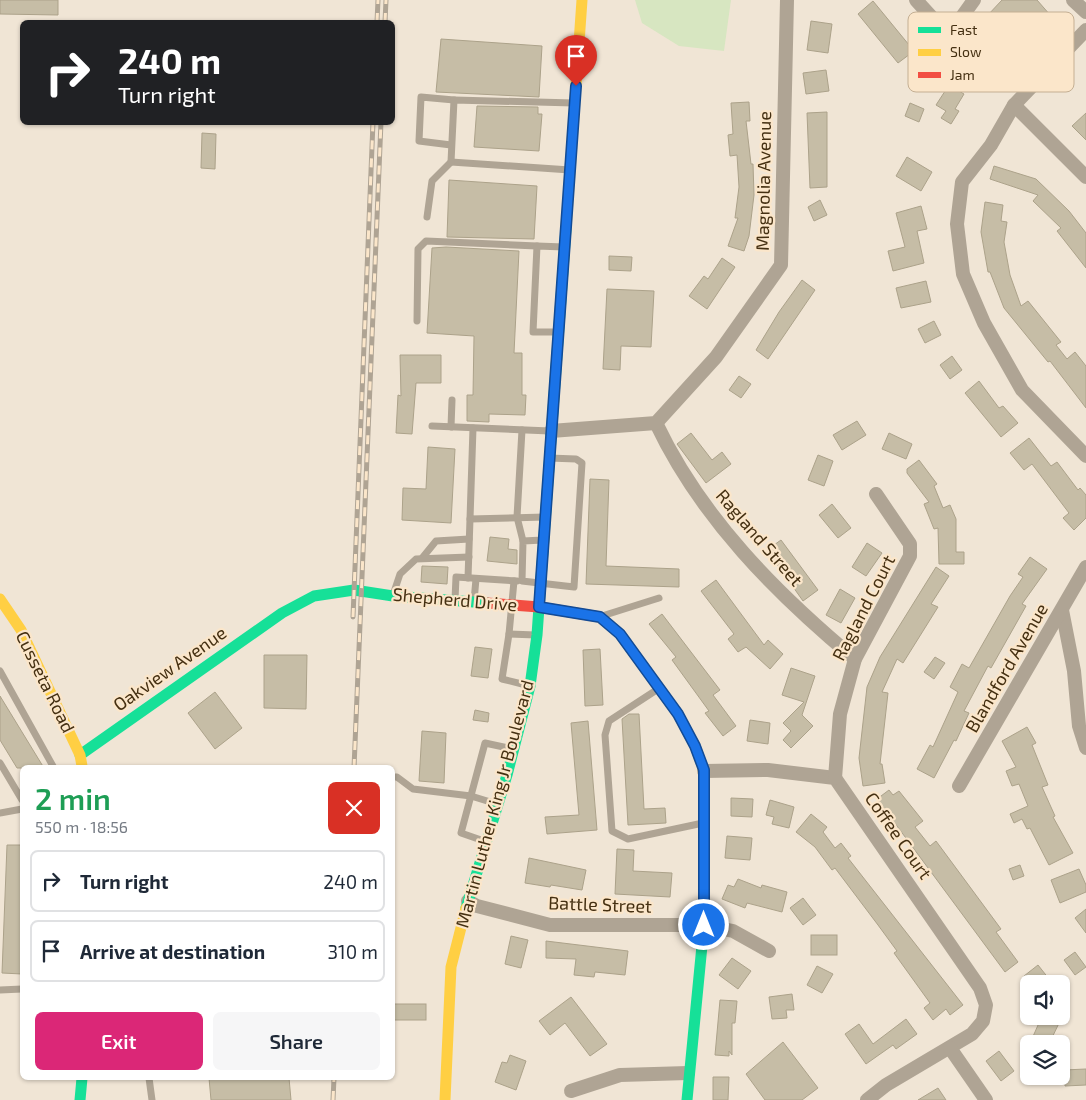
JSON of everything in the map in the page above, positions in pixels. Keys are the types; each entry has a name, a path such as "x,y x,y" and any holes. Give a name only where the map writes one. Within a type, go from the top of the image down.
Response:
{"street":[{"name":"Martin Luther King Jr Boulevard","path":"445,1100 451,967 468,901 514,749 530,686 542,583 543,540 557,332 566,247 582,0"},
{"name":"Magnolia Avenue","path":"656,423 716,358 781,265 787,0"},
{"path":"965,12 974,0"},
{"path":"1073,0 1086,12"},
{"path":"1074,42 1086,30"},
{"path":"1026,92 1014,105 991,145 962,182 957,224 963,274 984,323 1022,390 1086,456"},
{"path":"1014,105 1086,177"},
{"path":"551,431 656,423"},
{"name":"Ragland Street","path":"656,423 669,452 698,497 738,546 778,592 855,659"},
{"name":"Ragland Court","path":"834,778 840,714 855,659 910,556 910,544 876,494"},
{"name":"Blandford Avenue","path":"959,786 1086,567"},
{"name":"Shepherd Drive","path":"282,612 314,596 347,590 393,596 539,607 600,617"},
{"name":"Cusseta Road","path":"0,599 21,630 80,755 82,765"},
{"path":"1062,610 1074,671 1079,726 1086,748"},
{"name":"Oakview Avenue","path":"80,755 282,612"},
{"path":"600,617 620,634 678,714 691,738 704,770 704,925 688,1073 687,1100"},
{"path":"704,770 768,770 834,778"},
{"name":"Coffee Court","path":"834,778 980,988 986,1004 983,1021 972,1034 950,1048"},
{"name":"Battle Street","path":"468,901 477,906 550,925 704,925 733,931 769,951"},
{"path":"867,1100 886,1085 950,1048 986,1100"},
{"path":"571,1091 620,1075 688,1073"},
{"path":"80,1100 82,1080"}],"lane":[{"path":"451,145 419,141 421,97 454,100 575,103"},
{"path":"427,217 432,181 451,162 454,100"},
{"path":"451,162 571,170"},
{"path":"417,321 418,249 426,241 566,247"},
{"path":"538,246 533,332 557,332"},
{"path":"451,427 452,400"},
{"path":"432,426 551,431"},
{"path":"468,578 474,428"},
{"path":"522,430 517,517 523,541 522,581"},
{"path":"454,601 456,577 522,581 573,588 576,585 582,463 576,459 549,458"},
{"path":"470,518 545,517"},
{"path":"423,557 436,541 469,539"},
{"path":"523,541 543,540"},
{"path":"393,596 400,574 416,559 423,557 469,557"},
{"path":"474,603 476,578"},
{"path":"514,581 510,634 502,679 530,686"},
{"path":"600,617 659,598"},
{"path":"510,634 536,635"},
{"path":"0,672 52,765"},
{"path":"660,688 609,721 607,725 605,735 612,830 628,839 704,822"},
{"path":"486,842 461,833 485,743 514,749"},
{"path":"0,763 20,797"},
{"path":"395,778 413,789 471,796 498,804"},
{"path":"0,813 20,809"},
{"path":"0,990 20,989"},
{"path":"149,1080 152,1100"}],"green space":[{"path":"635,0 731,0 724,51 679,46 642,23"}],"building":[{"path":"0,0 58,0 58,15 0,14"},
{"path":"1002,0 1037,0 1048,12 991,12"},
{"path":"873,1 908,44 908,56 898,63 858,14"},
{"path":"811,21 832,24 828,53 807,50"},
{"path":"441,39 542,46 539,97 436,92"},
{"path":"826,70 829,91 806,94 803,73"},
{"path":"944,92 961,92 964,94 955,109 959,111 951,124 941,118 946,111 936,105"},
{"path":"749,102 750,121 746,121 751,164 753,164 754,195 749,236 744,251 728,246 738,218 735,218 739,187 737,155 730,156 728,135 733,134 731,103"},
{"path":"910,103 924,109 919,122 905,116"},
{"path":"477,106 538,107 538,114 542,114 539,151 474,147"},
{"path":"827,112 827,187 810,188 807,113"},
{"path":"1086,113 1086,140 1072,126"},
{"path":"202,133 216,134 215,169 201,168"},
{"path":"907,157 932,172 921,191 896,176"},
{"path":"994,166 1036,179 1069,211 1086,233 1086,268 1057,231 1061,228 1033,201 1038,195 990,179"},
{"path":"449,180 537,186 534,239 447,237"},
{"path":"820,200 827,215 814,221 808,207"},
{"path":"985,202 1003,205 1001,221 1007,222 1004,242 1010,275 1021,306 1028,301 1061,342 1056,345 1067,359 1075,352 1086,366 1086,408 1050,361 1048,362 1004,308 990,272 988,272 981,232"},
{"path":"921,206 927,229 917,231 924,263 893,271 888,251 905,247 896,213"},
{"path":"432,248 519,251 514,353 522,353 522,395 526,395 525,415 489,414 489,422 467,421 467,395 473,395 474,336 427,333"},
{"path":"609,256 632,257 631,271 609,270"},
{"path":"722,258 735,267 707,309 689,296 704,276 708,279"},
{"path":"802,280 815,290 768,359 756,350 779,312"},
{"path":"926,281 931,302 901,308 896,288"},
{"path":"607,289 654,291 651,347 621,346 620,370 603,369"},
{"path":"934,321 941,335 925,343 918,329"},
{"path":"400,355 441,355 441,383 416,383 412,434 396,433 398,395 401,396"},
{"path":"952,356 962,370 950,379 940,365"},
{"path":"739,376 751,384 741,398 729,390"},
{"path":"979,381 999,408 1003,406 1018,423 1001,437 965,393"},
{"path":"857,421 866,435 842,450 833,435"},
{"path":"691,433 712,460 722,452 731,464 706,483 677,444"},
{"path":"889,433 912,444 906,459 882,449"},
{"path":"1029,438 1051,466 1057,462 1078,490 1080,488 1086,495 1086,518 1074,530 1063,518 1069,513 1032,464 1024,470 1010,453"},
{"path":"428,447 455,449 451,523 402,520 403,488 426,489"},
{"path":"818,455 833,461 824,486 808,480"},
{"path":"919,460 937,484 934,486 943,508 950,505 956,519 956,552 964,552 964,564 939,564 938,528 934,529 924,504 929,502 907,473 907,469"},
{"path":"590,479 609,480 606,566 679,569 679,587 586,584"},
{"path":"832,504 851,528 838,538 819,515"},
{"path":"490,537 509,539 508,549 517,550 517,564 487,561"},
{"path":"781,540 818,590 803,601 767,550"},
{"path":"867,543 882,553 866,576 852,567"},
{"path":"1030,557 1047,569 1022,604 1026,606 991,668 988,666 964,711 969,713 956,741 954,740 934,778 917,769 930,745 933,747 958,692 950,687 962,664 969,668 1023,577 1018,574"},
{"path":"422,566 448,567 447,584 421,582"},
{"path":"936,567 949,576 931,604 938,607 903,663 897,659 882,692 888,693 880,764 882,764 885,783 863,786 859,758 867,687 880,657"},
{"path":"716,580 764,645 768,640 783,654 770,669 746,647 738,652 728,639 734,634 701,591"},
{"path":"840,589 855,598 841,623 826,615"},
{"path":"662,614 720,690 713,695 736,726 723,736 705,713 709,711 672,660 676,657 649,624"},
{"path":"475,647 492,649 488,678 471,676"},
{"path":"600,649 603,705 585,706 583,650"},
{"path":"264,655 307,655 306,709 264,708"},
{"path":"935,657 945,663 934,679 924,672"},
{"path":"791,668 815,676 802,715 813,726 791,748 783,740 791,731 783,723 804,702 782,695"},
{"path":"215,692 242,728 215,749 188,713"},
{"path":"0,696 42,765 20,765 20,768 17,768 0,740"},
{"path":"475,710 489,713 488,722 473,720"},
{"path":"629,714 639,714 644,809 665,808 666,823 628,825 622,719"},
{"path":"750,720 770,723 768,744 747,741"},
{"path":"588,721 597,830 547,834 545,817 579,815 571,723"},
{"path":"1027,727 1036,743 1032,745 1048,785 1042,787 1055,816 1053,817 1073,853 1049,865 1030,828 1027,829 1022,819 1014,823 1010,814 1028,806 1019,784 1012,786 1006,771 1016,767 1002,741"},
{"path":"422,731 446,733 444,783 419,781"},
{"path":"889,790 893,795 899,791 923,821 915,827 930,846 936,841 1001,929 996,932 1018,962 1005,972 877,799"},
{"path":"731,798 753,799 752,817 731,816"},
{"path":"770,800 794,807 789,828 772,824 774,817 766,815"},
{"path":"811,814 827,827 823,832 835,848 841,843 851,856 848,858 963,1005 950,1015 946,1009 933,1020 924,1008 930,1003 894,953 897,951 835,868 832,870 815,847 796,832"},
{"path":"727,836 752,838 750,860 725,858"},
{"path":"7,845 20,845 20,974 2,973"},
{"path":"617,849 634,850 633,871 672,873 670,897 615,894"},
{"path":"529,858 586,870 582,890 525,883"},
{"path":"1020,865 1024,876 1013,880 1009,869"},
{"path":"1079,869 1086,885 1086,892 1060,903 1051,880"},
{"path":"738,879 761,888 762,885 787,892 782,912 747,903 745,908 722,899 728,885 734,887"},
{"path":"803,898 816,915 803,925 790,908"},
{"path":"1086,909 1086,933 1075,918"},
{"path":"811,935 837,935 837,955 811,955"},
{"path":"511,936 528,940 521,968 505,964"},
{"path":"546,941 628,951 625,975 595,972 594,977 574,975 576,959 546,958"},
{"path":"1075,952 1086,967 1075,975 1064,960"},
{"path":"732,958 751,971 738,989 719,975"},
{"path":"1038,965 1046,975 1025,975"},
{"path":"817,966 833,974 822,993 807,985"},
{"path":"792,994 794,1010 786,1010 787,1018 772,1019 769,997"},
{"path":"571,997 607,1044 590,1056 565,1023 550,1035 539,1021"},
{"path":"720,1000 737,1001 735,1023 732,1023 732,1055 729,1051 729,1056 715,1055"},
{"path":"395,1004 426,1004 426,1020 395,1020"},
{"path":"906,1019 917,1034 896,1049 893,1045 866,1064 845,1034 859,1024 873,1044"},
{"path":"1038,1025 1058,1025 1053,1035 1034,1035"},
{"path":"783,1042 818,1088 802,1100 765,1100 746,1074"},
{"path":"999,1051 1014,1071 1001,1081 986,1061"},
{"path":"510,1055 526,1061 516,1090 495,1082 502,1062 507,1063"},
{"path":"1086,1069 1086,1085 1065,1086 1070,1085 1070,1070"},
{"path":"713,1077 729,1077 728,1100 713,1100"},
{"path":"209,1080 289,1080 291,1100 211,1100"},
{"path":"938,1088 946,1100 918,1100"}],"railway":[{"path":"377,20 378,0"},
{"path":"385,20 386,0"},
{"path":"353,617 373,125"},
{"path":"354,765 381,125"},
{"path":"333,1100 334,1080"}],"traffic: fast":[{"path":"466,908 507,775 530,686 537,635 566,228"},
{"path":"80,755 282,613 314,596 354,590 393,596 487,603"},
{"path":"687,1100 704,925 704,896"},
{"path":"80,1100 82,1080"}],"traffic: slow":[{"path":"566,228 582,0"},
{"path":"0,599 21,630 80,755 82,765"},
{"path":"600,617 620,634 678,714 695,746 704,771 704,896"},
{"path":"445,1100 451,967 466,908"}],"traffic: jam":[{"path":"487,603 539,607 600,617"}],"route":[{"path":"576,86 566,247 557,332 539,607 600,617 620,634 640,659 678,714 695,746 704,770 704,925"}]}
